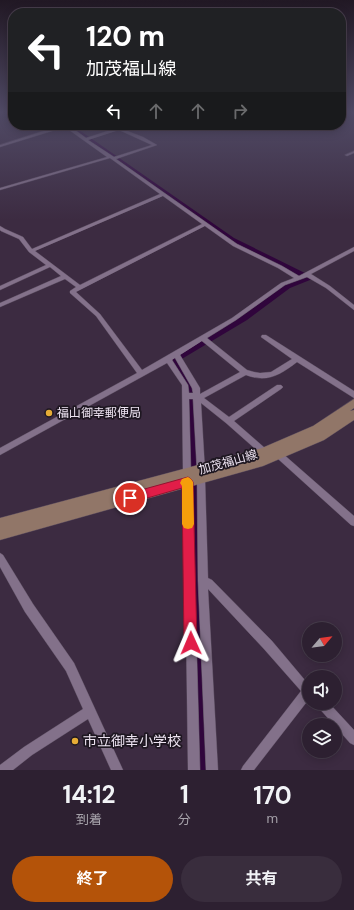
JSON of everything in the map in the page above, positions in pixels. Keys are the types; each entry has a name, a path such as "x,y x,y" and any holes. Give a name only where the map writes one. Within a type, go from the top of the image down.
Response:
{"main road":[{"name":"加茂福山線","path":"0,534 194,476 264,452 317,429 354,403"},
{"name":"加茂福山線","path":"0,524 278,455 320,437 354,414"}],"street":[{"path":"99,148 235,245 280,267 328,287 354,308"},
{"path":"0,189 145,148"},
{"path":"347,155 354,152"},
{"path":"32,250 163,195"},
{"path":"141,374 98,315 72,292 170,240 205,224"},
{"path":"0,227 3,230 21,238 32,250 50,265 80,287"},
{"path":"0,452 204,340 283,284 303,277 353,250"},
{"path":"0,288 50,265"},
{"path":"0,305 66,276"},
{"path":"264,336 354,395"},
{"path":"204,340 245,372 253,375 274,376 297,359"},
{"path":"177,355 196,388 193,397 194,770"},
{"path":"168,359 193,397 229,421 264,452 278,455 354,522"},
{"path":"193,397 245,372"},
{"path":"229,421 279,387"},
{"path":"193,397 194,476 203,580 212,770"},
{"path":"0,558 29,608 70,667 118,770"},
{"path":"203,580 209,582 268,645 302,686"},
{"path":"247,770 285,718 291,715 302,701"},
{"path":"328,710 354,739"},
{"path":"3,770 28,750 90,711"}],"waterway":[{"path":"101,148 231,240 289,268 306,279"},
{"path":"202,770 192,393 191,388 174,358 243,318 287,286 310,278"}],"slow traffic":[{"path":"185,483 188,482 188,524"}],"place":[{"name":"福山御幸郵便局","path":"49,413"},
{"name":"市立御幸小学校","path":"75,741"}],"route":[{"path":"130,498 188,482 191,643"}]}
